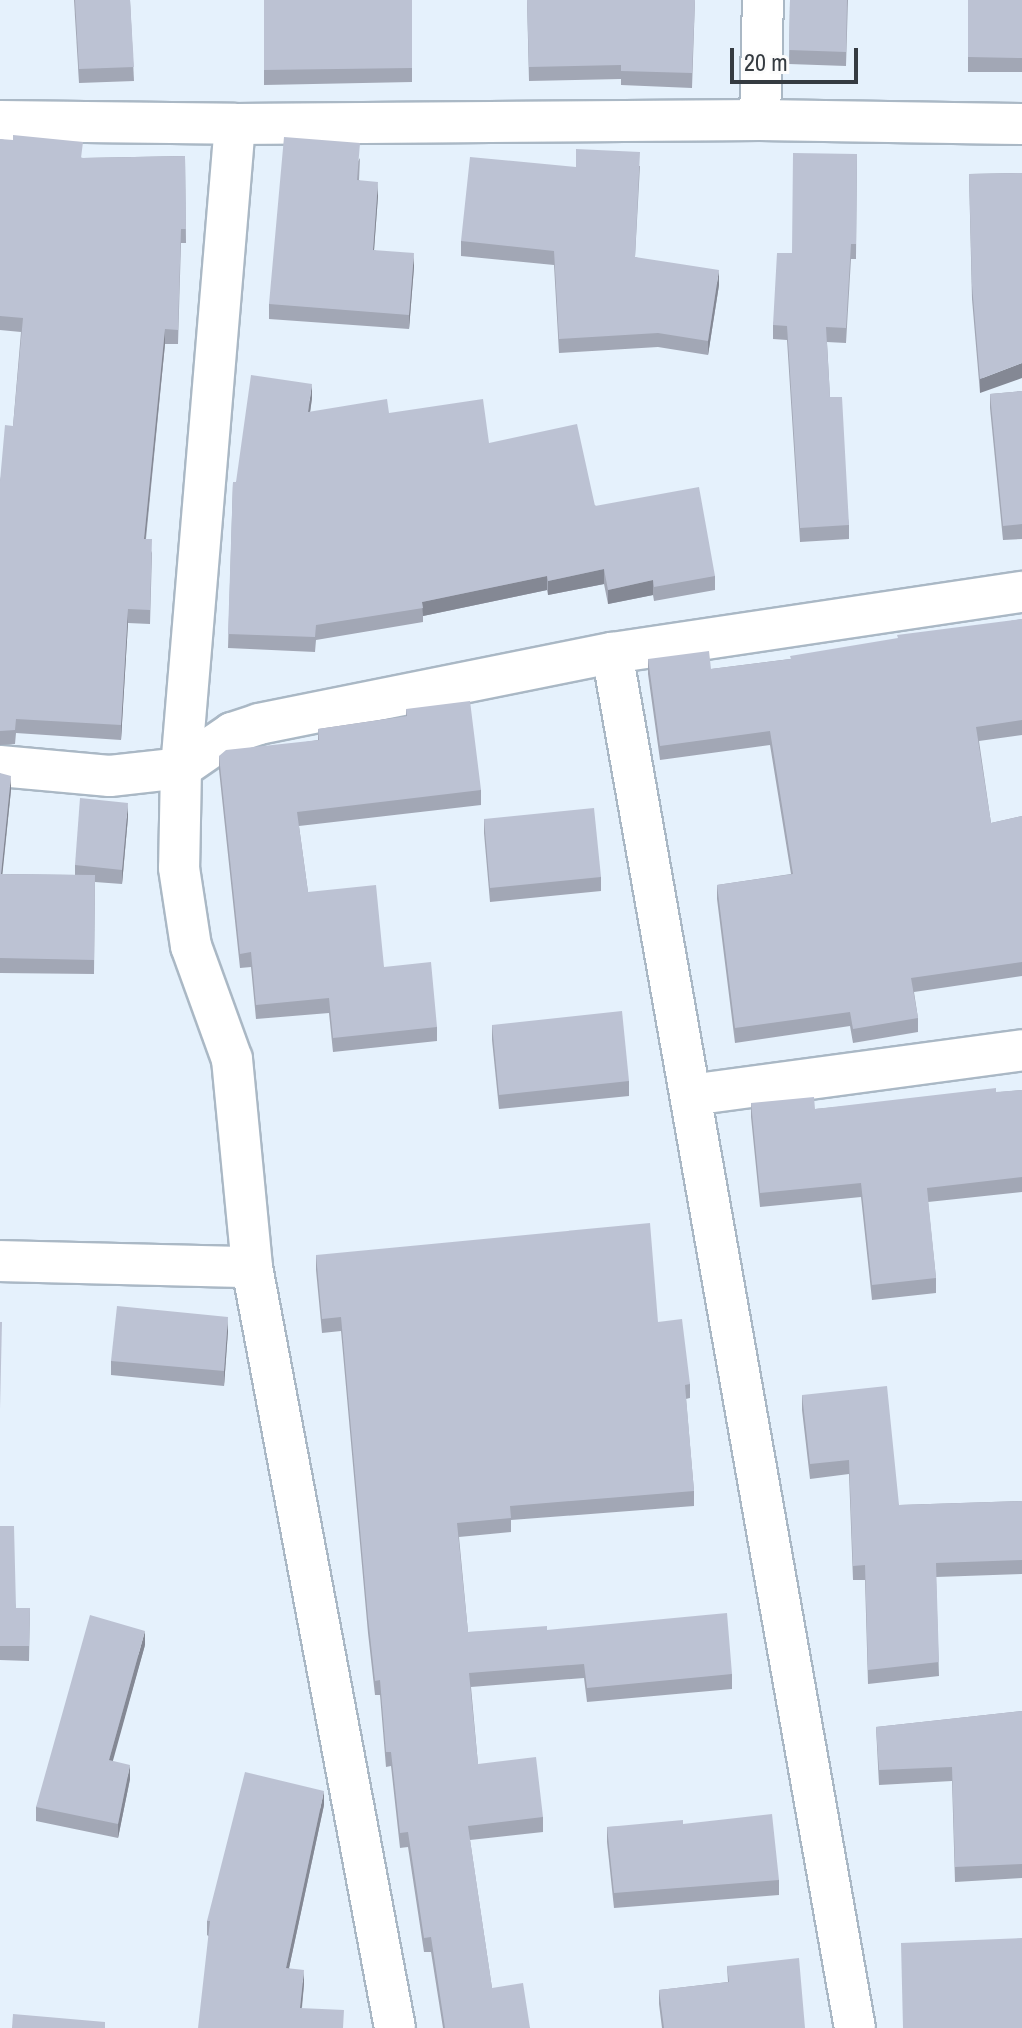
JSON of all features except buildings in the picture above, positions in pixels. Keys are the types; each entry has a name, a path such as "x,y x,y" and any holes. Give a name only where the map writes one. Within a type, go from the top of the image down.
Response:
{"street":[{"path":"760,120 763,0"},
{"path":"0,121 235,124 760,120 1022,124"},
{"path":"235,124 181,768 179,868 191,946 232,1059 252,1267 395,2028"},
{"path":"0,766 110,776 181,768 232,733 259,724 612,653 1022,592"},
{"path":"612,653 855,2028"},
{"path":"691,1095 1022,1050"},
{"path":"0,1261 252,1267"}]}
